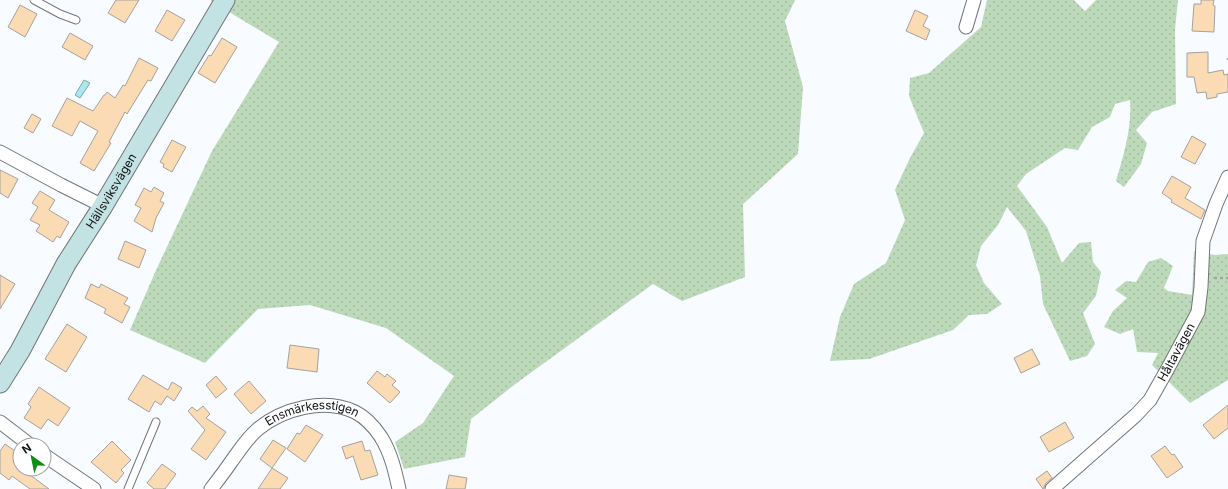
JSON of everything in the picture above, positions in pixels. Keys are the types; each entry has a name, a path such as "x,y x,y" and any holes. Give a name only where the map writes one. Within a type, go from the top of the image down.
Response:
{"street":[{"name":"Hällsviksvägen","path":"0,383 20,351 66,264 104,206 225,0"},
{"path":"966,27 974,0"},
{"path":"0,152 104,206"},
{"name":"Håltavägen","path":"1052,489 1136,415 1150,400 1167,370 1198,312 1201,287 1202,241 1228,177"},
{"name":"Ensmärkesstigen","path":"212,489 244,444 257,430 279,415 299,408 321,406 332,406 350,410 367,421 381,436 387,447 399,489"},
{"path":"0,422 20,437"},
{"path":"52,460 94,489"}],"lane":[{"path":"34,0 60,14 76,20"},
{"path":"128,489 156,422"}],"green space":[{"path":"211,0 795,0 785,21 803,87 798,154 743,204 745,277 682,301 653,284 518,382 471,419 465,457 404,469 395,442 423,423 454,376 386,328 310,305 258,309 205,363 130,330 157,268 212,151 279,42"},
{"path":"987,0 1074,0 1085,11 1096,0 1178,0 1175,29 1176,104 1152,112 1136,130 1147,143 1141,164 1124,187 1116,181 1129,131 1130,100 1115,104 1110,117 1092,127 1078,150 1065,148 1026,174 1017,186 1047,227 1062,263 1079,243 1091,242 1093,262 1101,272 1096,296 1083,313 1095,344 1087,356 1070,361 1043,304 1040,276 1026,231 1007,207 998,225 981,246 976,265 984,283 1002,304 987,314 969,315 953,330 869,359 830,361 840,317 854,284 886,263 905,220 895,190 924,133 909,96 910,78 929,73 981,27"},
{"path":"1194,251 1215,255 1228,254 1228,380 1190,403 1152,365 1158,353 1137,352 1133,329 1120,334 1104,327 1113,311 1127,298 1115,290 1126,281 1136,282 1148,262 1161,258 1173,266 1164,288 1168,291 1192,295"}],"water":[{"path":"84,80 90,83 80,98 75,95"}],"building":[{"path":"116,0 139,0 125,23 108,13"},
{"path":"1201,0 1214,0 1214,32 1192,31 1194,4 1201,4"},
{"path":"20,5 37,14 25,37 8,27"},
{"path":"167,10 185,20 172,41 155,31"},
{"path":"915,10 928,16 923,26 930,30 926,40 906,31"},
{"path":"70,33 93,46 85,60 62,47"},
{"path":"222,38 237,47 215,83 198,73"},
{"path":"1208,52 1208,73 1223,70 1224,75 1228,74 1228,92 1217,94 1217,97 1207,99 1206,92 1197,93 1194,77 1187,77 1187,53"},
{"path":"139,58 158,68 151,81 148,80 127,114 125,112 109,142 111,143 94,171 80,163 98,131 80,121 72,136 52,126 67,98 93,111 107,92 115,98 123,85 125,86"},
{"path":"32,114 41,119 33,133 24,128"},
{"path":"1192,136 1206,144 1195,164 1181,157"},
{"path":"172,140 186,147 172,172 163,167 164,164 160,162"},
{"path":"0,170 18,179 8,198 0,193"},
{"path":"1172,176 1191,187 1185,198 1205,210 1201,219 1171,202 1172,200 1162,193"},
{"path":"154,187 164,193 160,201 164,203 156,218 152,232 134,221 141,208 135,205 144,188 151,192"},
{"path":"40,191 55,200 49,210 69,222 60,238 57,236 53,242 36,231 40,225 30,220 38,207 32,203"},
{"path":"125,241 146,250 139,268 118,259"},
{"path":"0,275 15,284 0,309"},
{"path":"91,284 99,288 101,284 128,298 124,304 130,307 122,323 104,313 106,309 85,298"},
{"path":"67,324 87,337 66,372 45,359"},
{"path":"290,345 319,349 317,372 287,368"},
{"path":"1032,349 1040,364 1021,373 1014,358"},
{"path":"377,371 385,377 387,374 396,381 392,385 400,392 390,403 367,383"},
{"path":"143,375 168,390 172,382 182,388 174,401 167,396 161,405 155,401 149,412 128,399"},
{"path":"216,376 227,389 216,398 206,385"},
{"path":"249,381 266,401 251,414 234,394"},
{"path":"39,387 70,408 58,426 48,419 41,429 24,418 31,407 28,404"},
{"path":"1228,405 1228,428 1214,439 1203,425"},
{"path":"203,406 210,414 206,418 226,432 206,460 191,449 205,430 188,411 192,407 197,411"},
{"path":"1065,422 1074,438 1049,452 1040,437"},
{"path":"306,425 323,435 305,462 287,449 297,433 300,434"},
{"path":"273,440 286,448 272,468 260,459"},
{"path":"112,441 131,460 121,470 124,473 116,483 91,462"},
{"path":"362,441 365,451 370,450 378,475 361,480 353,456 346,459 342,447"},
{"path":"5,444 12,449 12,476 9,480 0,473 0,451"},
{"path":"1165,446 1172,455 1174,454 1183,467 1167,478 1151,456"},
{"path":"162,464 176,474 165,489 154,489 147,483"},
{"path":"272,468 288,478 280,489 258,489"},
{"path":"1047,471 1052,478 1046,483 1043,489 1036,479"},
{"path":"449,475 467,478 465,489 446,489"},
{"path":"13,477 33,477 49,489 30,489"}]}
